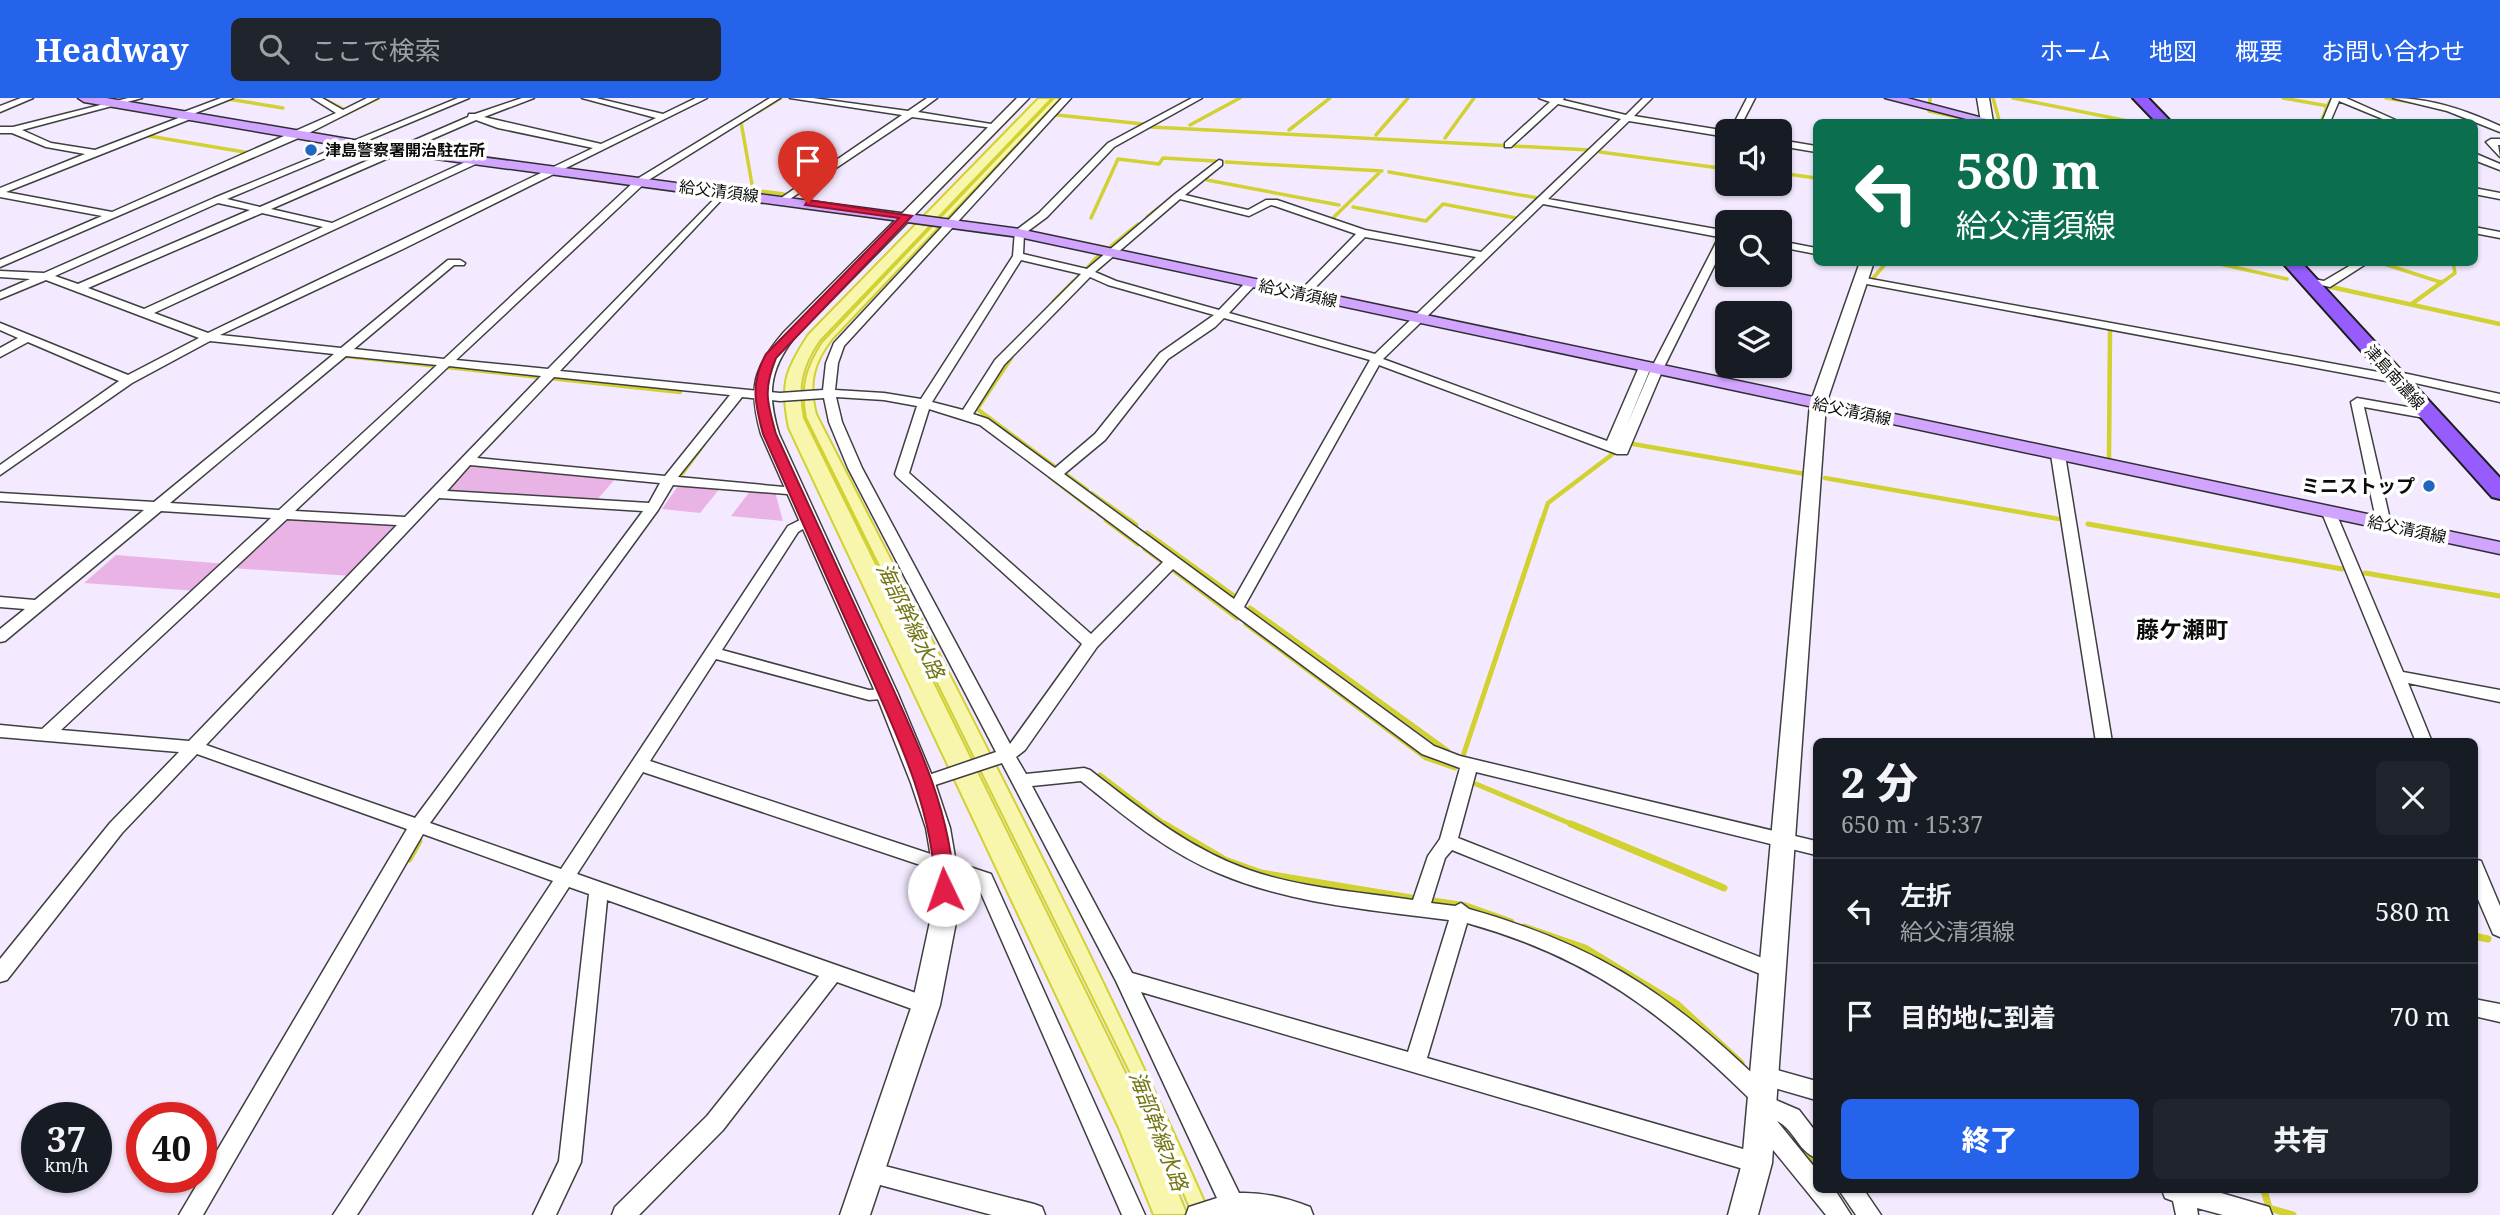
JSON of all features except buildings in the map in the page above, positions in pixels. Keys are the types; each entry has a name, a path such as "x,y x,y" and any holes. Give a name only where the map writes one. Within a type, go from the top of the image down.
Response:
{"main road":[{"name":"給父清須線","path":"85,98 354,144 1020,233 2500,548"},
{"path":"1891,98 1977,119"},
{"path":"2140,98 2161,119"},
{"name":"津島南濃線","path":"2295,266 2500,492"}],"street":[{"path":"0,109 29,98"},
{"path":"0,130 13,130 138,98"},
{"path":"0,191 229,98"},
{"path":"316,98 344,113"},
{"path":"0,264 300,134 374,98"},
{"path":"0,296 217,200 465,98"},
{"path":"79,288 476,117 530,98"},
{"path":"586,98 663,117"},
{"path":"0,471 128,380 703,98"},
{"path":"46,734 641,181 776,98"},
{"path":"794,98 993,125"},
{"path":"784,200 933,98"},
{"path":"855,1215 926,1005 944,916 944,863 937,828 923,783 887,694 770,434 759,395 761,379 771,357 912,217 993,125 1023,98"},
{"path":"1067,98 949,222 838,345 822,392 855,468 1003,756 1022,781 1125,979 1230,1208"},
{"path":"1091,643 902,474 924,404 1018,256 1020,233 1043,215 1111,145 1198,98"},
{"path":"1543,98 1629,118 1715,132"},
{"path":"1236,608 1377,359 1648,98"},
{"path":"1740,119 1751,98"},
{"path":"1983,98 1988,119"},
{"path":"2327,119 2337,98 2389,119"},
{"path":"2397,98 2419,100 2482,120 2500,130"},
{"path":"1508,145 1558,100"},
{"path":"439,109 600,147"},
{"path":"13,130 49,145 91,153"},
{"path":"2500,142 2491,142 2500,154"},
{"path":"1792,145 1813,148"},
{"path":"2478,158 2500,167"},
{"path":"144,313 477,160"},
{"path":"966,415 999,363 1087,273 1219,163"},
{"path":"0,191 112,215"},
{"path":"0,974 116,828 724,192"},
{"path":"2478,192 2500,196"},
{"path":"1178,196 1249,213 1269,202 1277,203 1363,233 1485,256"},
{"path":"217,200 333,226"},
{"path":"1541,201 1715,233"},
{"path":"2478,231 2500,236"},
{"path":"1303,294 1363,233"},
{"path":"1792,246 1813,250"},
{"path":"1018,256 1087,273 1112,284 1377,359 1622,451 1651,368 1715,255"},
{"path":"0,637 163,507 349,355 460,262 452,262 349,355"},
{"path":"2308,281 2326,285 2357,266"},
{"path":"1743,1215 1756,1163 1818,404 1862,273 2101,322 2500,398"},
{"path":"0,274 46,276 211,338 547,378 780,397 822,392 924,404 966,415 984,422 1056,474 1428,750 1469,765 1813,847"},
{"path":"1056,474 1100,437 1164,356 1222,315 1251,283"},
{"path":"0,326 128,380"},
{"path":"0,353 27,338"},
{"path":"190,1215 419,825 653,507 669,480 738,393"},
{"path":"2384,524 2357,402 2430,415"},
{"path":"2058,455 2103,738"},
{"path":"465,461 795,492"},
{"path":"436,494 653,507"},
{"path":"0,497 410,522"},
{"path":"0,650 163,507"},
{"path":"2329,513 2422,738"},
{"path":"344,1215 793,530 809,521"},
{"path":"923,783 1003,756 1019,746 1091,643 1172,561"},
{"path":"0,602 38,605"},
{"path":"713,653 869,695 887,694"},
{"path":"2397,676 2500,696"},
{"path":"0,731 195,747 926,1005"},
{"path":"639,764 944,863 984,879 1134,1215"},
{"path":"1420,908 1437,856 1447,841 1469,765"},
{"path":"1022,781 1084,774 1132,814 1191,852 1225,869 1294,886 1460,913 1575,956 1651,999 1695,1033 1761,1098 1791,1117 1813,1144"},
{"path":"1447,841 1773,971"},
{"path":"2478,876 2500,929"},
{"path":"544,1215 570,1162 599,889"},
{"path":"1415,1064 1460,913"},
{"path":"623,1215 715,1123 833,973"},
{"path":"1125,979 1756,1163"},
{"path":"2478,1008 2500,1013"},
{"path":"1761,1098 1813,1090"},
{"path":"1761,1098 1813,1180"},
{"path":"869,1172 1034,1215"},
{"path":"1823,1193 1840,1215"},
{"path":"1852,1193 1870,1215"},
{"path":"2182,1197 2262,1215"},
{"path":"1196,1215 1230,1208 1278,1207 1301,1215"}],"shaded area":[{"path":"472,464 616,478 596,501 445,493"},
{"path":"680,483 721,487 700,513 662,509"},
{"path":"751,490 775,492 783,521 731,516"},
{"path":"289,517 398,524 352,576 231,568 282,520"},
{"path":"116,555 227,564 198,591 84,583"}],"water":[{"path":"1038,98 1052,98 820,341 805,369 802,407 804,418 1144,1109 1188,1215 1153,1215 1118,1128 788,428 785,413 786,378 793,358 808,334"},
{"name":"海部幹線水路","path":"1054,98 1061,98 833,339 817,365 813,393 817,414 1070,912 1211,1215 1192,1215 1147,1108 806,418 804,407 805,378 822,342"}],"waterway":[{"path":"322,98 345,110"},
{"path":"346,114 379,98"},
{"path":"758,112 781,98"},
{"path":"1190,125 1240,98"},
{"path":"1289,130 1330,98"},
{"path":"1376,135 1408,98"},
{"path":"1445,138 1474,98"},
{"path":"1930,98 1930,104"},
{"path":"1993,98 1999,119"},
{"path":"2013,98 2118,119"},
{"path":"2283,98 2327,106"},
{"path":"2327,106 2332,98"},
{"path":"2386,98 2410,102"},
{"path":"228,99 283,108"},
{"path":"2322,119 2326,110"},
{"path":"1929,111 1960,119"},
{"path":"1057,115 1143,124"},
{"path":"747,119 741,122 753,190 784,194"},
{"path":"1151,127 1590,150"},
{"path":"143,135 250,153"},
{"path":"1600,152 1715,167"},
{"path":"1091,218 1118,159 1159,164 1163,158 1215,161"},
{"path":"1226,162 1382,171"},
{"path":"1389,172 1538,198"},
{"path":"1333,218 1379,173"},
{"path":"1792,175 1813,178"},
{"path":"1207,180 1339,205"},
{"path":"1353,207 1426,221 1443,204 1516,218"},
{"path":"1147,217 1161,206"},
{"path":"1111,246 1138,224"},
{"path":"1712,251 1715,245"},
{"path":"1086,269 1098,256"},
{"path":"1874,277 1884,266"},
{"path":"2229,266 2287,279"},
{"path":"2390,266 2440,282"},
{"path":"2440,284 2455,273 2454,266"},
{"path":"1054,301 1081,274"},
{"path":"2413,303 2442,282"},
{"path":"2331,287 2500,324"},
{"path":"2109,459 2110,329"},
{"path":"339,360 346,356 680,392"},
{"path":"1011,358 977,409 1055,467"},
{"path":"1633,444 1805,474"},
{"path":"678,479 703,445"},
{"path":"1542,521 1548,503 1614,453"},
{"path":"1064,473 1087,490"},
{"path":"1050,477 1092,509"},
{"path":"1825,478 2059,519"},
{"path":"1091,493 1131,521"},
{"path":"1099,514 1109,521"},
{"path":"1106,520 1138,544"},
{"path":"1129,520 1136,525"},
{"path":"1463,756 1542,520"},
{"path":"2088,524 2342,569"},
{"path":"1147,533 1234,596"},
{"path":"1145,549 1163,562"},
{"path":"1172,569 1237,618"},
{"path":"2365,573 2500,596"},
{"path":"1250,608 1448,751"},
{"path":"1246,624 1426,758 1455,768"},
{"path":"1100,775 1166,825"},
{"path":"1476,784 1576,826"},
{"path":"1571,824 1724,888"},
{"path":"1166,825 1225,860 1261,873 1411,898"},
{"path":"409,859 419,841"},
{"path":"1433,901 1466,906 1511,922"},
{"path":"1524,927 1585,948 1677,1004 1741,1063"},
{"path":"2478,937 2488,939"},
{"path":"1807,1151 1813,1158"},
{"path":"2265,1193 2269,1208 2293,1215"}],"place":[{"name":"津島警察署開治駐在所","path":"311,150"},
{"name":"ミニストップ","path":"2429,486"}],"district":[{"name":"藤ケ瀬町","path":"2182,630"}],"route":[{"path":"808,203 906,216 789,335 771,357 761,379 759,395 770,434 887,694 923,783 937,828 944,863 944,890"}]}
